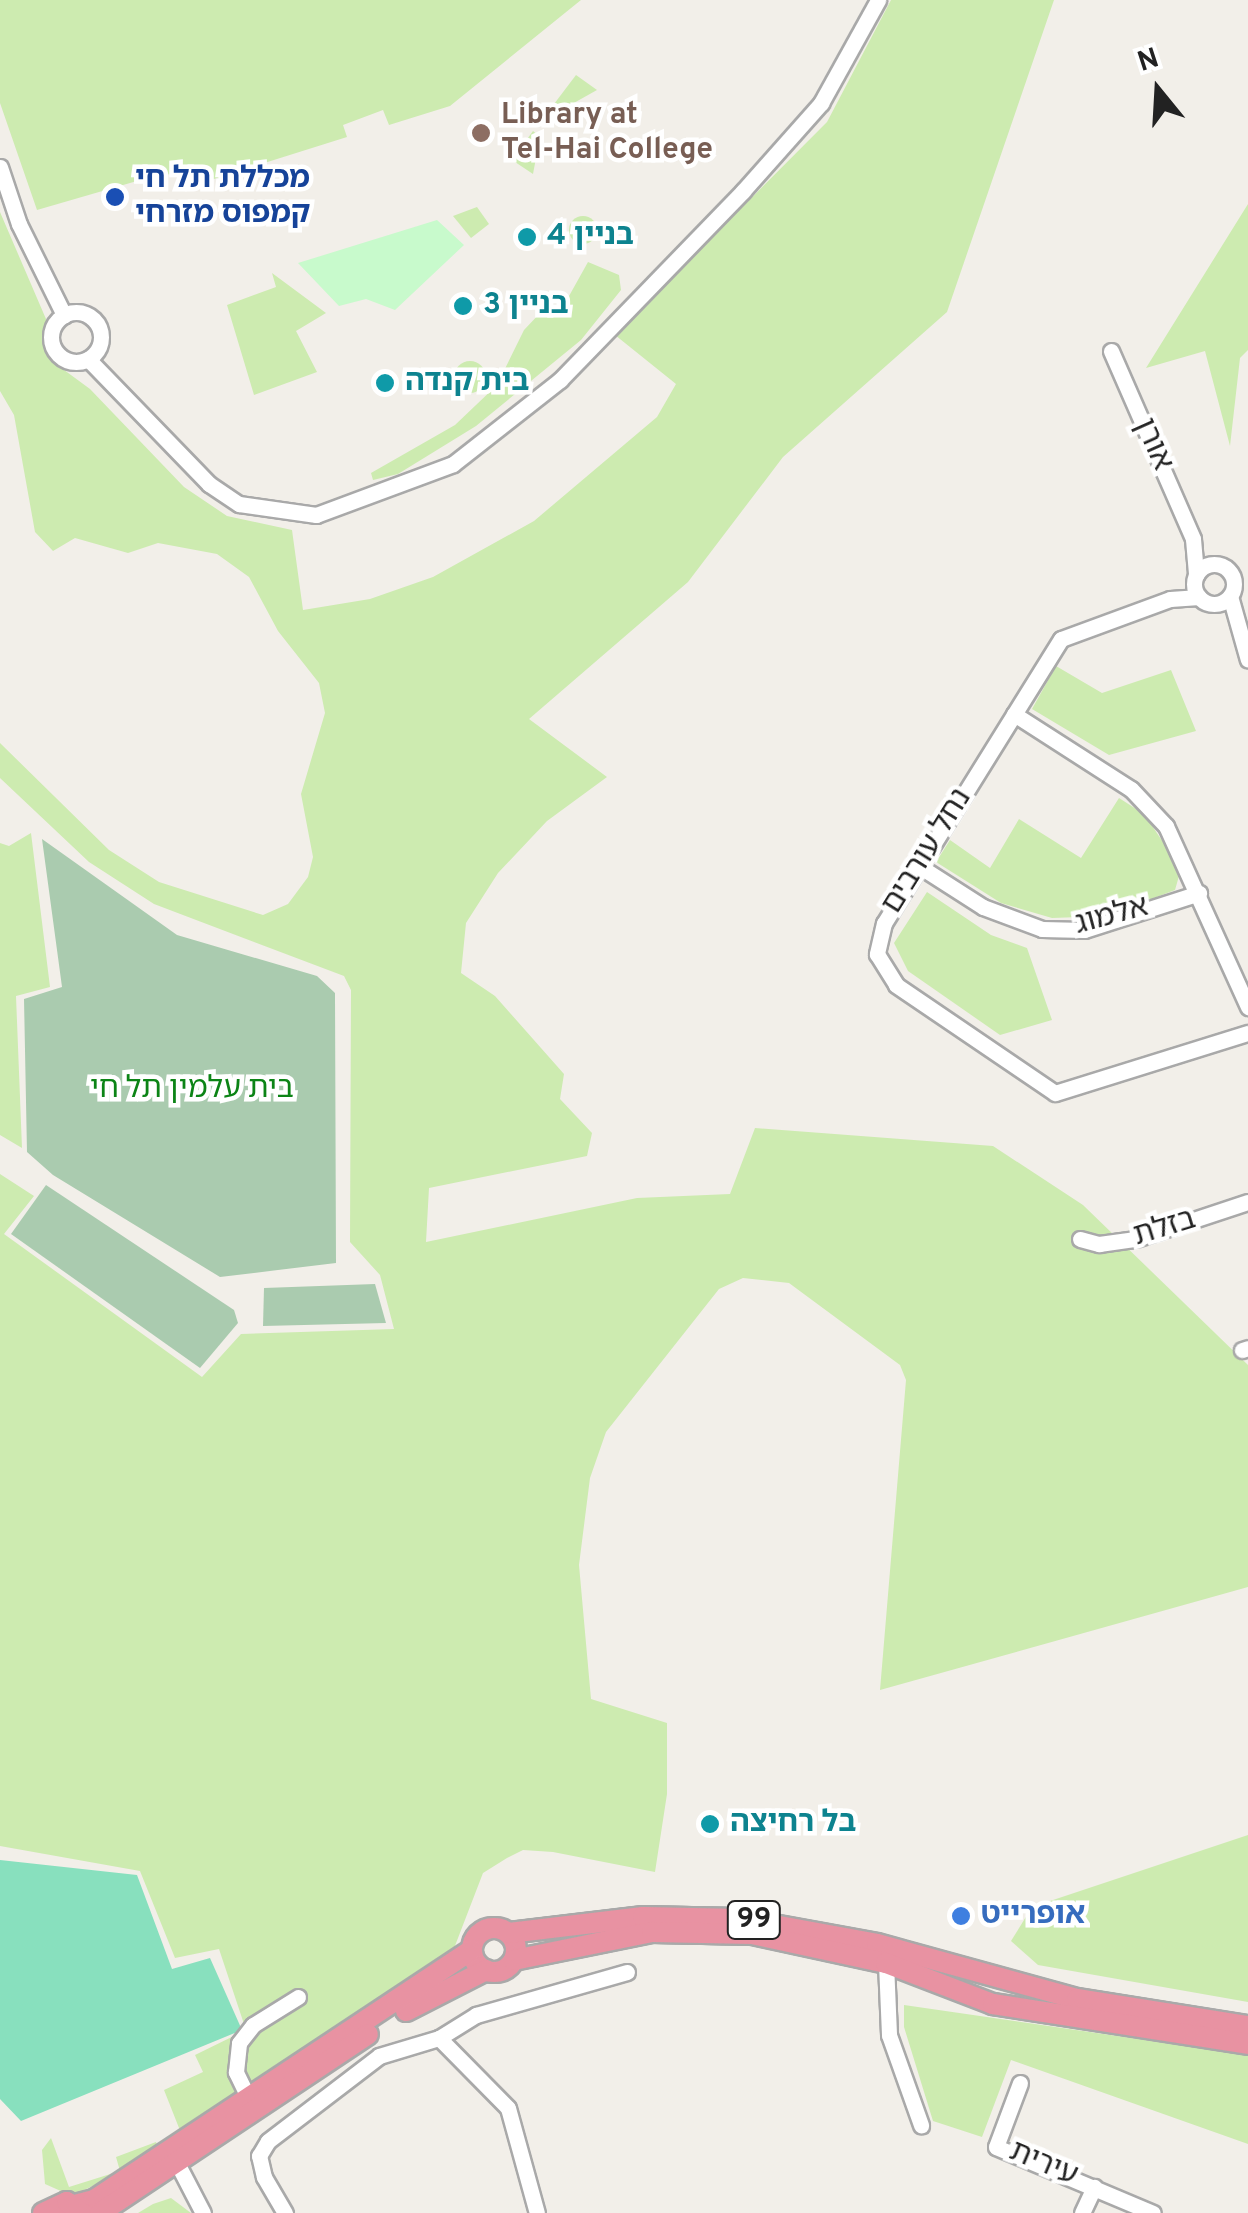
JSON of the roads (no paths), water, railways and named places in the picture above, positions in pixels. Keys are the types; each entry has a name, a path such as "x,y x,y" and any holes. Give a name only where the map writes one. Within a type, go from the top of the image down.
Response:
{"highway":[{"name":"99","path":"42,2213 61,2202 78,2209 94,2200 472,1950 488,1928 509,1933 643,1917 741,1919 877,1944 1077,1999 1248,2026"},
{"name":"99","path":"100,2213 376,2029 486,1970 498,1971 514,1960 684,1930 752,1934 886,1963 993,2004 1248,2044"},
{"path":"509,1933 514,1960"},
{"path":"472,1950 486,1970"}],"street":[{"path":"88,359 209,484 239,504 316,516 436,472 503,428 560,380 743,191 822,104 878,0"},
{"path":"0,167 19,224 64,315"},
{"path":"78,312 96,323 99,346 88,359 67,361 52,346 54,325 64,315 78,312"},
{"name":"אורן","path":"1111,351 1193,540 1196,577 1204,600"},
{"name":"אורן","path":"1193,540 1223,567"},
{"path":"1223,567 1248,572 1232,591"},
{"path":"1223,567 1232,591 1238,637 1248,660"},
{"name":"נחל עורבים","path":"1223,567 1196,577 1170,598 1061,640 919,866 878,940 884,974 1045,1090 1070,1090 1248,1033"},
{"name":"נחל עורבים","path":"1170,598 1204,600 1232,591"},
{"path":"1204,600 1238,637"},
{"path":"1014,714 1148,805 1176,844 1248,1007"},
{"name":"אלמוג","path":"919,866 983,907 1042,929 1084,930 1198,892"},
{"name":"בזלת","path":"1080,1239 1099,1244 1136,1239 1248,1202"},
{"path":"886,1963 889,2035 921,2124"},
{"path":"284,2213 264,2177 260,2156 268,2141 380,2056 439,2038 476,2015 627,1972"},
{"path":"248,2098 236,2072 239,2043 254,2025 298,1996"},
{"path":"439,2038 508,2108 537,2213"},
{"name":"עירית","path":"1020,2083 996,2147 1154,2213"},
{"path":"177,2162 203,2213"},
{"name":"עירית","path":"1082,2213 1094,2186"}],"place":[{"name":"Library at Tel-Hai College","path":"481,133"},
{"name":"מכללת תל חי קמפוס מזרחי","path":"115,197"},
{"name":"בניין 4","path":"527,237"},
{"name":"בניין 3","path":"463,306"},
{"name":"בית קנדה","path":"385,383"},
{"name":"בל רחיצה","path":"710,1824"},
{"name":"אופרייט","path":"961,1916"}],"park label":[{"name":"בית עלמין תל חי","path":"192,1090"}]}
